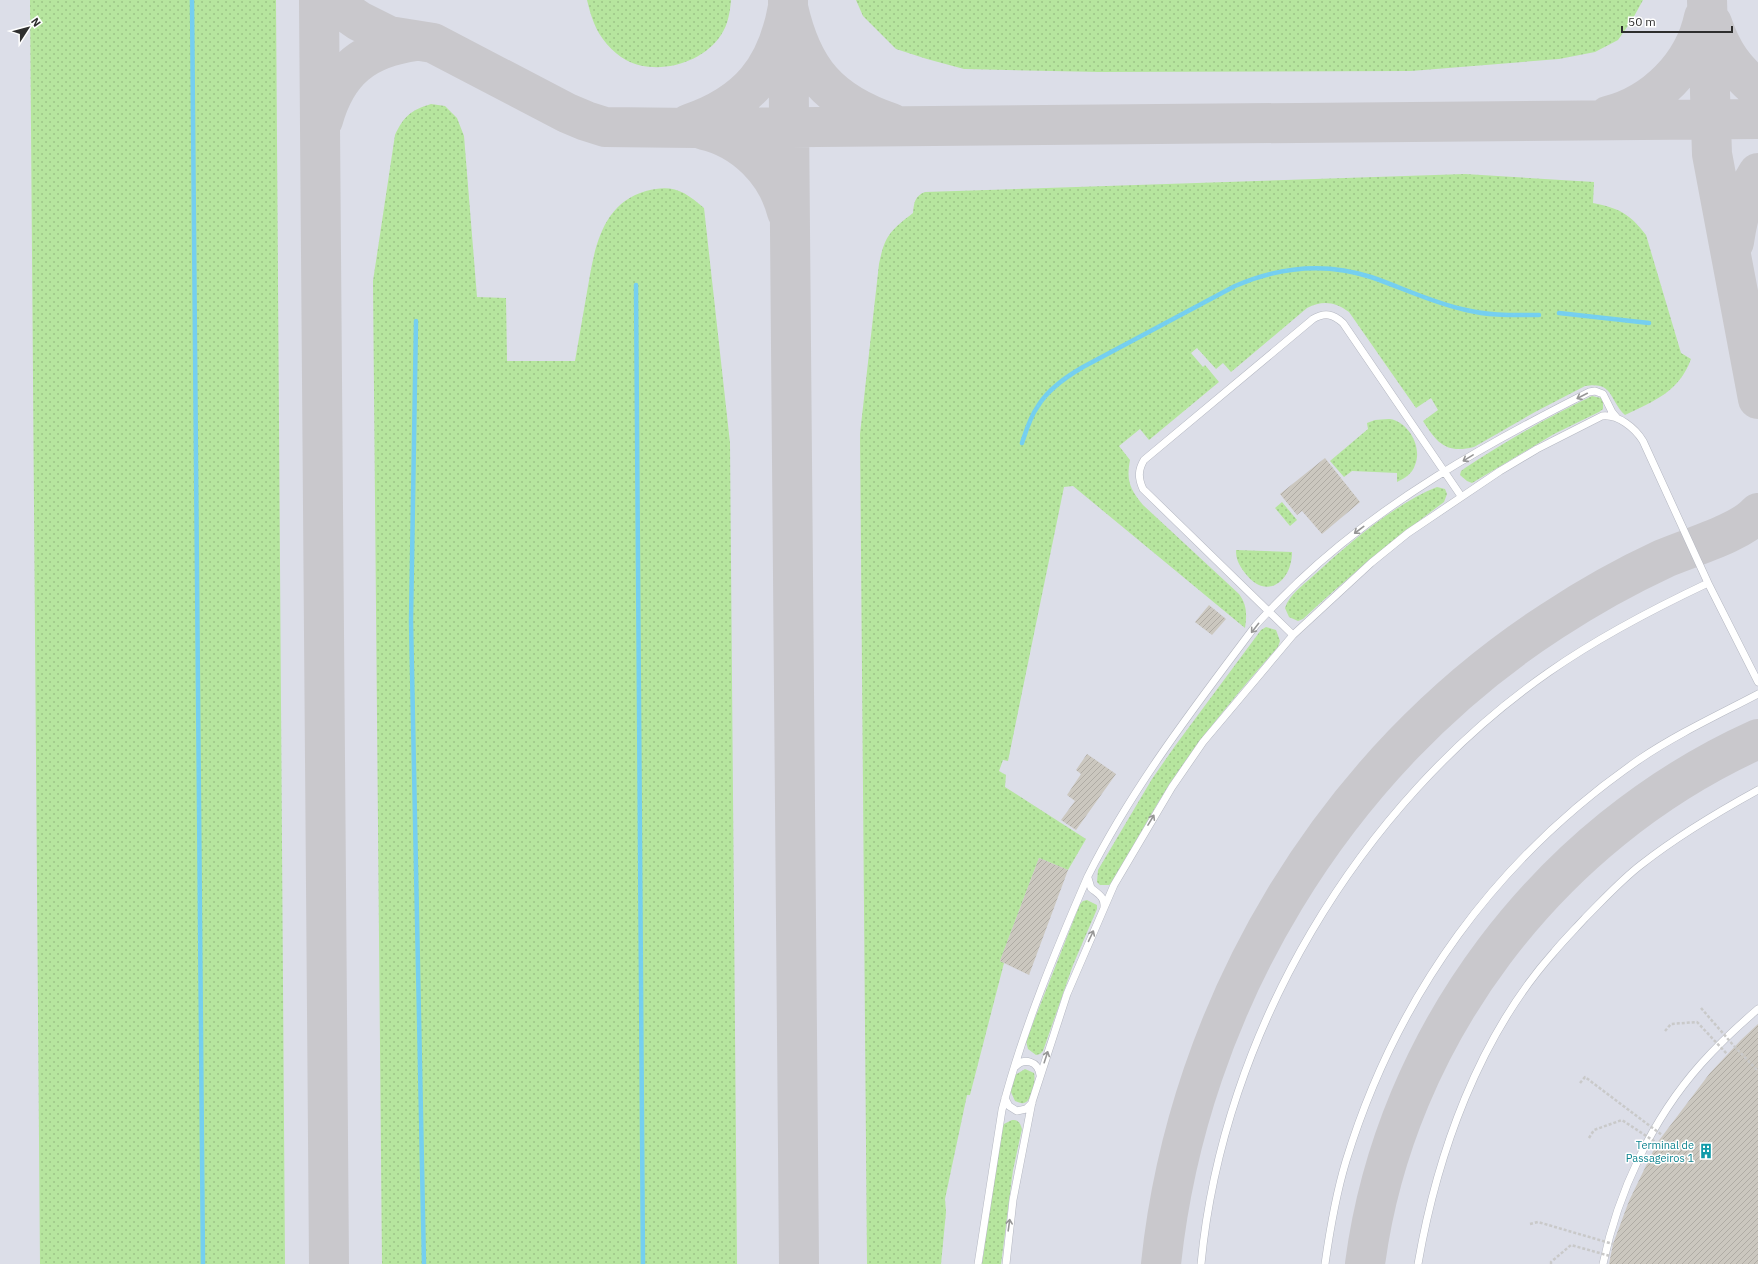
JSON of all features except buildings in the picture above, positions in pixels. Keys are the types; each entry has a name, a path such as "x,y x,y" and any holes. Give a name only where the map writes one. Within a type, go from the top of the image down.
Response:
{"lane":[{"path":"1293,635 1143,489 1139,482 1139,474 1140,466 1144,460 1313,319 1325,314 1331,315 1343,323 1461,496"},
{"path":"978,1264 1002,1110 1006,1093 1026,1027 1088,876 1100,852 1171,741 1269,610 1318,563 1380,514 1445,472 1510,434 1589,392 1599,392 1603,394 1612,412 1619,420"},
{"path":"1602,416 1606,410 1607,400"},
{"path":"1078,900 1083,893 1091,891 1108,892 1172,787 1203,742 1293,635 1370,563 1408,533 1461,496 1537,449 1602,416 1612,416 1619,420 1634,430 1643,441 1708,583 1758,682"},
{"path":"1201,1264 1205,1229 1221,1149 1252,1053 1276,999 1313,928 1366,849 1392,817 1452,753 1521,693 1548,673 1609,634 1650,611 1708,583"},
{"path":"1325,1264 1333,1216 1346,1162 1362,1112 1401,1024 1422,986 1464,925 1517,862 1582,802 1642,758 1692,728 1758,694"},
{"path":"1418,1264 1424,1230 1440,1170 1461,1107 1488,1049 1518,998 1553,952 1597,906 1641,865 1685,832 1758,790"},
{"path":"1088,876 1088,884 1104,900 1103,909"},
{"path":"1006,1264 1013,1200 1032,1102 1067,994 1114,884"},
{"path":"1603,1264 1614,1221 1632,1174 1648,1142 1674,1098 1729,1034 1758,1009"},
{"path":"1013,1070 1022,1061 1030,1061 1034,1063 1039,1070 1039,1079"},
{"path":"1006,1093 1006,1102 1012,1109 1017,1111 1026,1109 1032,1102"}],"path":[{"path":"1701,1008 1758,1071"},
{"path":"1665,1031 1671,1024 1697,1022 1726,1054"},
{"path":"1580,1083 1585,1077 1662,1135"},
{"path":"1589,1138 1594,1130 1622,1120 1657,1143"},
{"path":"1530,1224 1538,1222 1614,1244"},
{"path":"1551,1264 1551,1262 1571,1245 1610,1256"}],"shaded area":[{"path":"0,0 1758,0 1758,1264 0,1264"}],"green space":[{"path":"30,0 276,0 285,1264 40,1264"},
{"path":"587,0 731,0 727,23 721,35 713,45 691,60 664,67 651,67 638,65 626,60 611,49 596,28"},
{"path":"856,0 1643,0 1632,20 1618,40 1595,52 1559,59 1411,71 1099,72 964,69 927,59 896,49 863,16"},
{"path":"431,104 445,106 457,118 464,136 477,297 506,298 507,361 575,361 597,246 602,231 609,218 618,207 631,197 646,191 664,188 678,190 684,193 704,208 730,443 737,1264 382,1264 373,281 395,135 405,118 413,111"},
{"path":"1465,174 1594,182 1593,203 1610,207 1623,213 1635,222 1646,235 1681,353 1691,359 1686,370 1680,380 1664,394 1625,415 1606,389 1601,386 1594,385 1585,386 1535,412 1474,447 1456,449 1449,448 1438,441 1423,421 1438,410 1431,398 1416,408 1349,312 1334,304 1324,303 1307,308 1231,372 1223,363 1216,369 1197,348 1191,353 1203,367 1205,365 1219,382 1149,440 1140,429 1119,446 1130,460 1130,484 1143,505 1239,594 1244,602 1246,610 1245,628 1073,486 1064,487 1008,761 1003,760 999,771 1006,775 1005,787 1086,839 1068,870 1039,858 1000,961 1004,963 970,1095 967,1095 945,1199 946,1212 941,1264 867,1264 860,434 879,264 886,240 899,224 913,213 916,200 919,195 925,192"},
{"path":"1592,396 1601,398 1603,402 1603,409 1599,412 1554,434 1472,483 1460,475 1461,471 1465,468 1512,439 1559,412"},
{"path":"1375,420 1394,420 1405,427 1414,439 1417,459 1414,468 1408,475 1397,482 1397,473 1352,471 1344,477 1330,461 1368,429 1367,423"},
{"path":"1437,487 1445,489 1447,494 1444,502 1407,530 1337,588 1303,619 1298,621 1289,617 1285,608 1287,603 1301,587 1326,564 1388,514 1421,494"},
{"path":"1282,502 1297,520 1290,526 1275,508"},
{"path":"1236,550 1292,552 1291,563 1288,572 1283,579 1269,587 1261,586 1245,573 1237,560"},
{"path":"1266,627 1276,630 1280,641 1278,647 1222,713 1183,764 1156,806 1113,882 1109,885 1100,885 1097,882 1098,870 1152,779 1261,630"},
{"path":"1087,900 1097,905 1097,909 1073,965 1043,1051 1036,1055 1028,1049 1026,1041 1080,904"},
{"path":"1025,1069 1034,1073 1034,1080 1033,1090 1029,1098 1027,1101 1022,1103 1015,1101 1010,1090 1015,1075"},
{"path":"1012,1120 1019,1122 1022,1129 1013,1170 1001,1264 982,1264 1001,1129 1004,1124"}],"waterway":[{"path":"192,0 203,1264"},
{"path":"1022,443 1030,419 1042,400 1052,389 1070,375 1235,286 1268,274 1302,269 1337,269 1371,277 1430,299 1466,310 1493,314 1539,315"},
{"path":"636,285 643,1264"},
{"path":"1559,313 1649,323"},
{"path":"416,321 411,621 424,1264"}],"taxiway":[{"path":"319,0 329,1264"},
{"path":"337,0 349,14 359,21 389,36 433,43 567,113 605,127 695,128 1758,119"},
{"path":"788,0 799,1264"},
{"path":"1707,0 1712,154 1758,399"},
{"path":"689,124 710,116 728,106 743,95 756,81 767,66 776,49 783,29 788,7 801,49 810,66 822,81 835,94 851,105 869,115 891,123"},
{"path":"1608,116 1641,102 1670,80 1682,66 1691,51 1699,35 1704,17"},
{"path":"1712,23 1720,43 1730,60 1742,75 1758,90"},
{"path":"323,120 336,88 345,75 356,64 382,49 398,44 416,41"},
{"path":"704,130 719,134 732,141 757,159 775,184 782,197 787,212"},
{"path":"1734,242 1742,206 1748,190 1758,173"},
{"path":"1161,1264 1177,1168 1203,1075 1239,984 1285,899 1340,818 1403,745 1474,679 1552,621 1620,580 1663,559 1740,527 1758,513"},
{"path":"1365,1264 1382,1180 1410,1099 1447,1022 1494,951 1550,886 1613,829 1682,779 1758,739"}],"place":[{"name":"Terminal de Passageiros 1","path":"1706,1151"}]}
